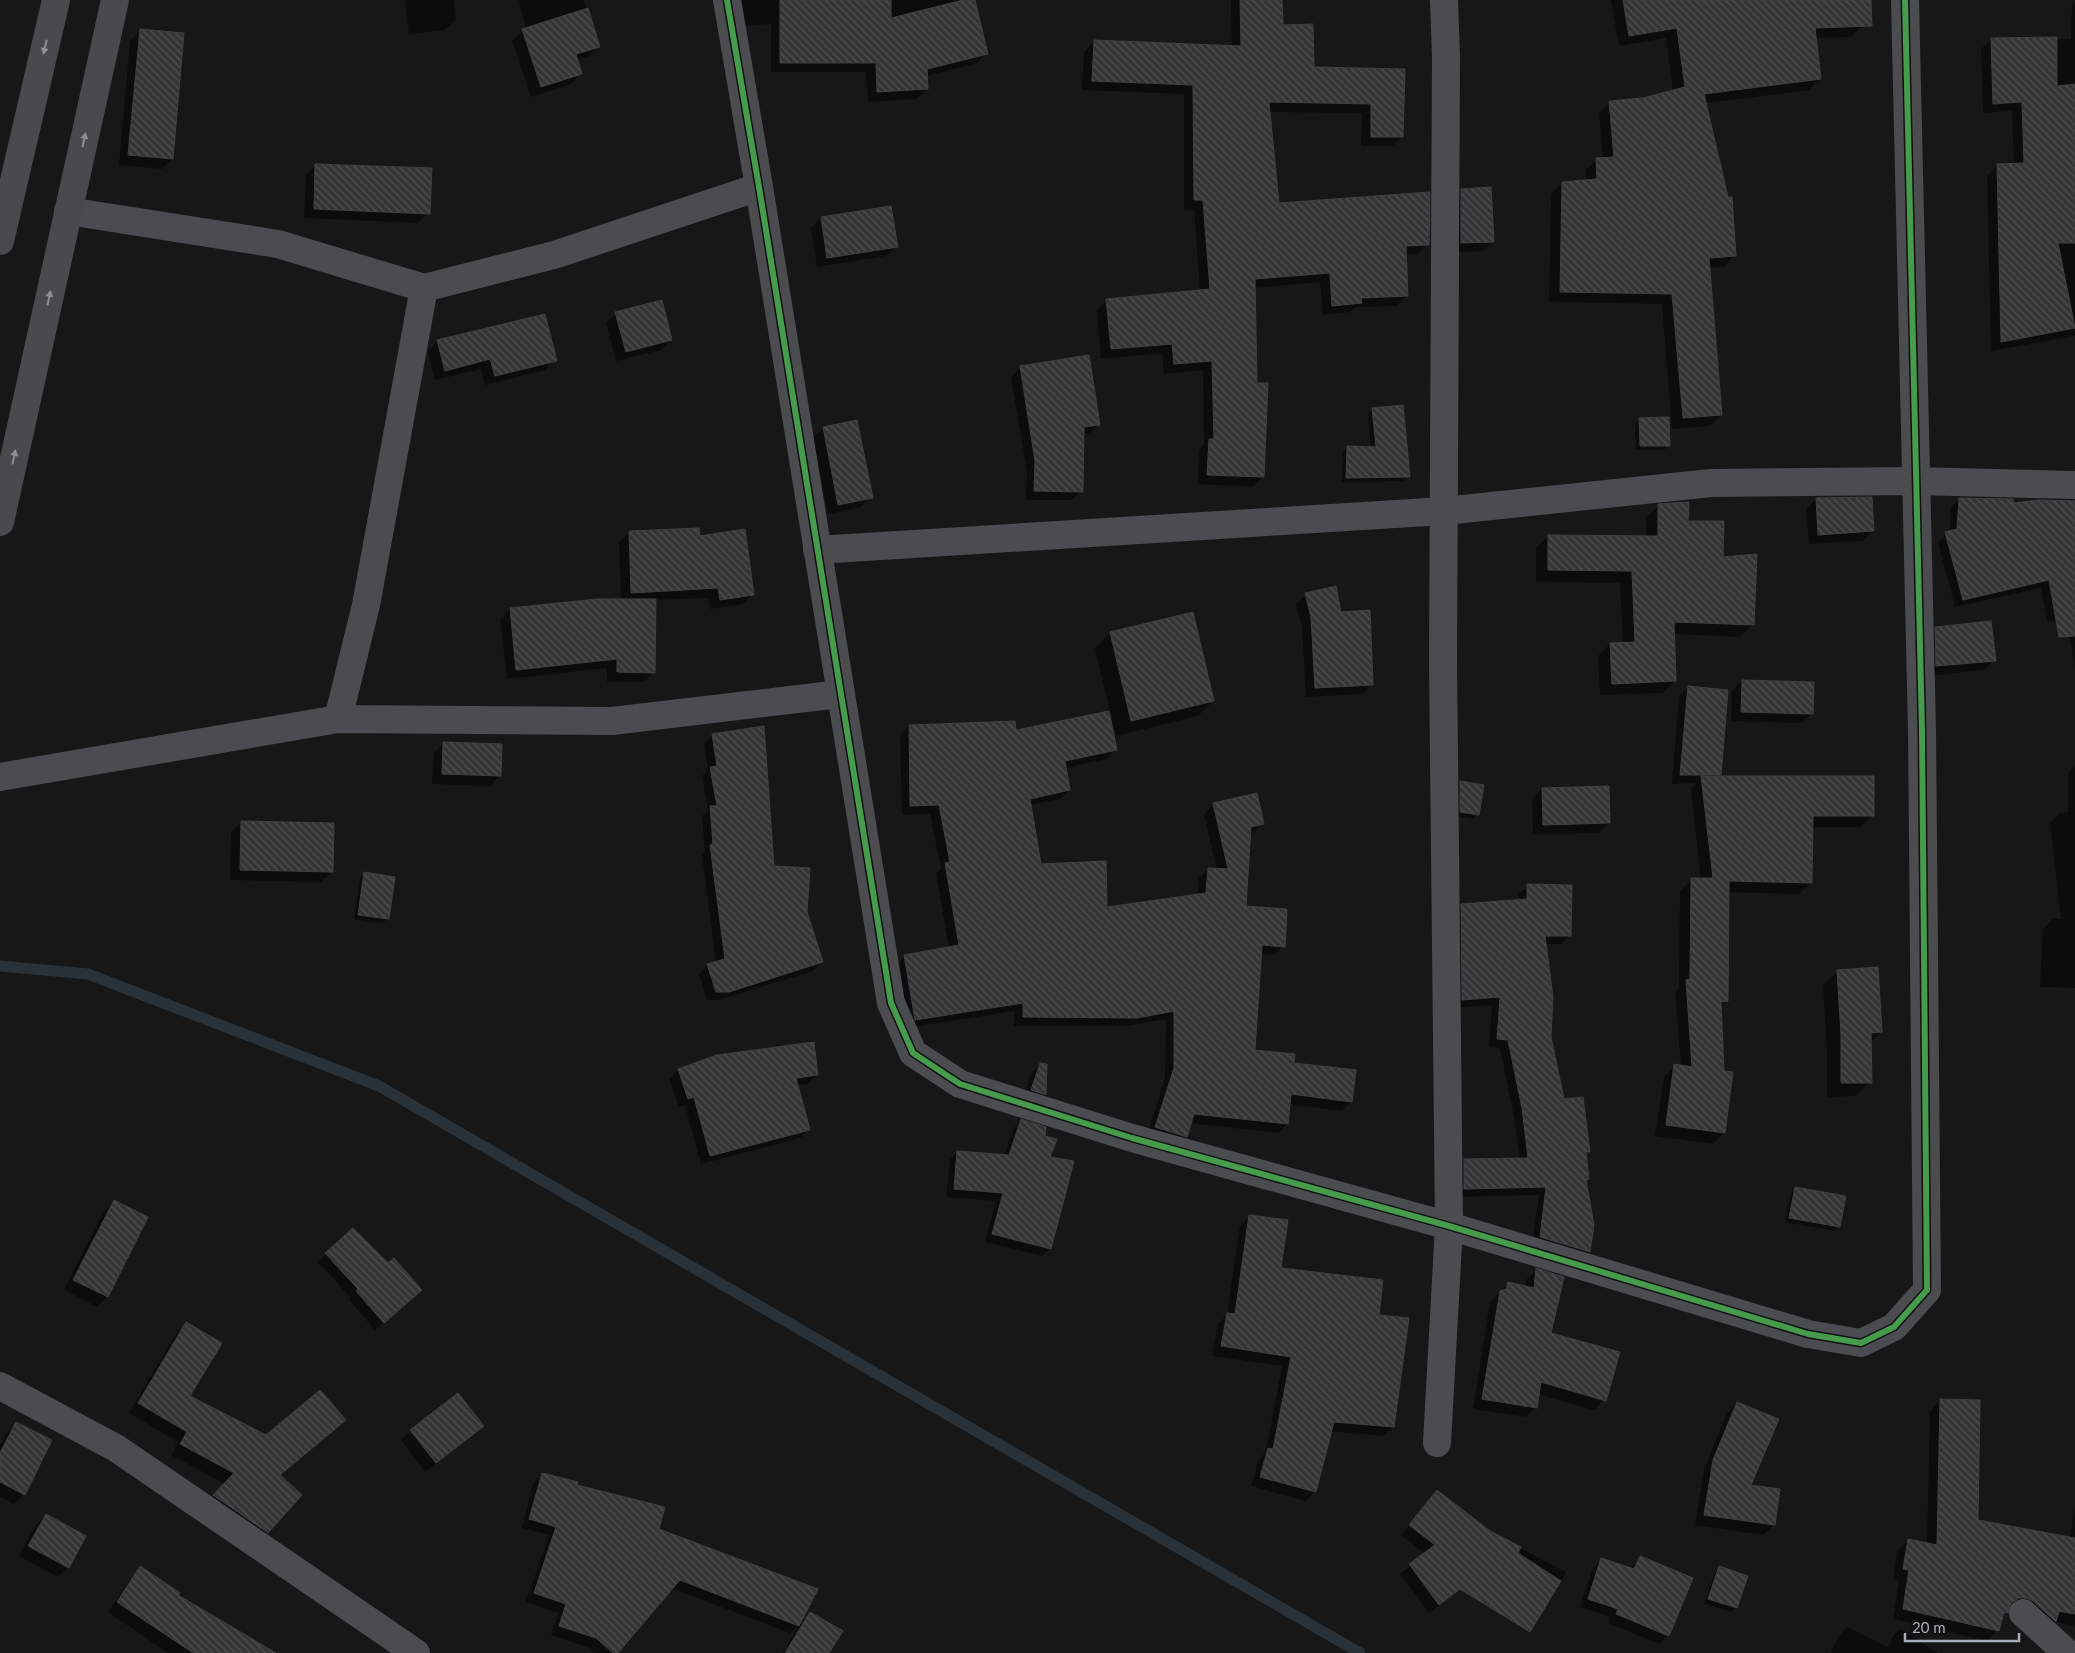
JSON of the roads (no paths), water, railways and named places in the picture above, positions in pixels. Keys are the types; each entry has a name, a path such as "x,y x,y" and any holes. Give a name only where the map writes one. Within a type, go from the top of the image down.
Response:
{"main road":[{"path":"0,241 56,0"},
{"path":"0,522 115,0"}],"street":[{"path":"728,0 760,187 816,550 890,1003 912,1053 960,1084 1132,1138 1449,1226 1808,1334 1861,1343 1894,1326 1927,1290 1922,730 1905,0"},
{"path":"1437,1443 1449,1226 1443,662 1446,57 1444,0"},
{"path":"68,211 278,244 424,288 554,256 760,187"},
{"path":"338,719 366,605 424,288"},
{"path":"816,550 1444,511 1711,483 1915,481 2075,485"},
{"path":"0,777 338,719 612,721 840,694"},
{"path":"0,1386 116,1448 416,1653"},
{"path":"2023,1613 2067,1653"}],"waterway":[{"path":"0,966 88,974 379,1086 1360,1653"}]}
